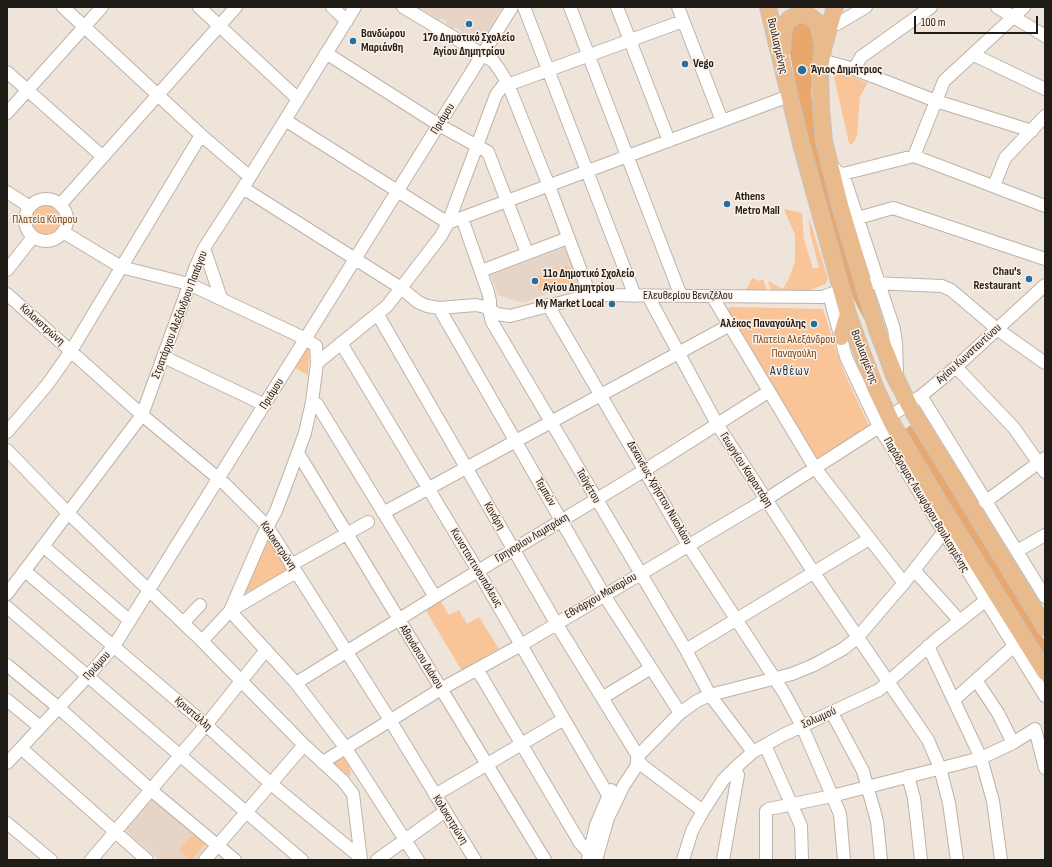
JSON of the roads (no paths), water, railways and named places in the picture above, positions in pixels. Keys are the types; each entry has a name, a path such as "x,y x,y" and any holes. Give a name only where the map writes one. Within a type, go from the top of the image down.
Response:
{"main road":[{"name":"Βουλιαγμένης","path":"768,7 841,302 871,375 884,422 934,494 1045,672"},
{"path":"822,54 835,7"},
{"path":"782,67 784,28 794,16 805,14 814,19 820,28 822,54"},
{"name":"Βουλιαγμένης","path":"822,54 819,78 821,108 829,163 861,279 878,333 897,380 915,400 1045,627"},
{"path":"841,302 841,337"}],"street":[{"path":"63,7 201,135 250,176"},
{"path":"7,113 102,7"},
{"path":"199,7 298,99"},
{"path":"60,205 236,7"},
{"path":"332,7 347,21"},
{"name":"Στρατάρχου Αλεξάνδρου Παπάγου","path":"7,594 142,414 164,357 189,284 204,248 355,7"},
{"path":"403,7 493,61 499,69 508,84 549,186 590,295"},
{"name":"Πριάμου","path":"7,763 59,708 114,646 217,479 306,339 396,190 483,56 512,7"},
{"path":"524,7 635,296"},
{"path":"570,7 626,157 681,296"},
{"path":"617,7 669,140"},
{"path":"678,7 722,121"},
{"path":"829,26 837,24 866,7"},
{"path":"854,69 861,58 931,7"},
{"path":"997,7 1045,36"},
{"path":"914,156 944,81 974,55 1024,7"},
{"path":"317,363 378,315 401,288 440,236 448,223 478,147 496,95 502,87 683,21"},
{"path":"326,53 439,125 488,152 527,253"},
{"path":"822,54 854,69 936,101 1032,131"},
{"path":"974,55 1045,89"},
{"path":"7,72 103,157"},
{"path":"448,223 789,96"},
{"path":"994,186 1005,158 1045,116"},
{"path":"284,120 448,223"},
{"path":"7,432 47,385 71,351 201,135"},
{"path":"829,163 838,172 843,174 914,156 1045,206"},
{"path":"843,174 896,336 897,380"},
{"name":"Ελευθερίου Βενιζέλου","path":"243,188 401,288 422,304 439,308 476,305 502,316 510,316 590,295 681,296 714,299 822,298 841,302"},
{"path":"7,192 30,207"},
{"path":"45,199 52,200 60,205 65,212 67,220 63,232 57,238 49,241 33,237 27,229 25,223 30,207 36,202 45,199"},
{"path":"858,218 893,208 1045,259"},
{"name":"Ταϋγέτου","path":"462,218 490,296 492,322 686,650 710,695 753,752"},
{"path":"63,232 121,267 189,284 306,339 316,346 317,363 312,402 298,453 276,511 267,526 230,611"},
{"path":"7,270 33,237"},
{"path":"481,272 568,238"},
{"path":"204,248 221,298"},
{"path":"861,279 878,284 942,286 951,290 997,329 1045,363"},
{"name":"Αγίου Κωνσταντίνου","path":"884,422 915,400 956,367 1045,285"},
{"name":"Κολοκοτρώνη","path":"7,294 246,504 267,526 390,720 444,812 475,860"},
{"name":"Γεωργίου Καφαντάρη","path":"648,296 717,424 765,500 857,638 928,740 940,768 949,803 957,860"},
{"path":"714,299 768,392 815,468 904,583"},
{"name":"Δεκανέως Χρήστου Νικολάου","path":"548,305 688,545 774,678 802,726 818,758 840,814 844,860"},
{"name":"Τεμπών","path":"439,308 604,595 680,714"},
{"name":"Κανάρη","path":"378,315 556,623 643,766 703,811"},
{"path":"383,513 730,326"},
{"name":"Παράδρομος Λεωφόρου Βουλιαγμένης","path":"841,337 858,385 884,422 943,533 1045,696"},
{"path":"306,339 337,346"},
{"name":"Κωνσταντινουπόλεως","path":"337,346 478,571 608,795"},
{"path":"164,357 265,405"},
{"path":"956,367 1010,423 1043,465 985,502"},
{"name":"Γρηγορίου Λαμπράκη","path":"296,683 434,597 645,470 768,392"},
{"path":"915,400 985,502 1045,597"},
{"path":"312,402 317,404 434,597"},
{"name":"Εθνάρχου Μακαρίου","path":"323,762 441,689 521,645 765,500 884,422"},
{"path":"7,450 68,512 202,641 304,744 343,781 353,794"},
{"name":"Αθανάσιου Διάκου","path":"298,453 544,860"},
{"path":"202,641 230,611 346,534 368,522"},
{"path":"591,858 596,825 608,795 630,763 638,757 680,714 697,701 710,695 792,674 814,665 843,649 857,638 904,583 943,533"},
{"path":"1017,551 1045,535"},
{"path":"686,650 869,539"},
{"path":"43,546 130,621"},
{"path":"914,570 960,620"},
{"name":"Κρυστάλλη","path":"24,571 114,646 206,725 270,783 360,859"},
{"name":"Σολωμού","path":"683,860 692,831 719,785 753,752 802,726 870,696 889,682 928,646 985,601"},
{"path":"183,623 200,605"},
{"path":"7,607 302,860"},
{"path":"230,611 296,683 345,747 406,839 418,860"},
{"path":"928,646 981,758 993,801 1001,860"},
{"path":"954,700 1014,646"},
{"path":"91,860 242,682 266,650"},
{"path":"7,666 59,708 151,790 235,860"},
{"path":"602,698 651,668"},
{"path":"477,670 580,843 591,858"},
{"path":"976,680 998,713 1013,743"},
{"path":"7,700 40,728"},
{"path":"832,713 863,771 877,821 881,860"},
{"path":"435,795 564,719"},
{"path":"766,860 766,811 769,809 832,796 981,758 1013,743 1035,729 1045,768"},
{"path":"205,860 304,744"},
{"path":"765,745 801,826 802,860"},
{"path":"21,748 147,860"},
{"path":"591,858 624,785 636,768 638,757"},
{"path":"356,763 353,794 360,859"},
{"path":"723,860 738,775 735,768"},
{"path":"908,776 914,798 921,860"},
{"path":"378,860 444,812"},
{"path":"7,823 51,860"}],"place":[{"name":"17ο Δημοτικό Σχολείο Αγίου Δημητρίου","path":"469,24"},
{"name":"Βανδώρου Μαριάνθη","path":"353,41"},
{"name":"Vego","path":"685,64"},
{"name":"Άγιος Δημήτριος","path":"802,70"},
{"name":"Athens Metro Mall","path":"727,204"},
{"name":"Chau's Restaurant","path":"1029,279"},
{"name":"11ο Δημοτικό Σχολείο Αγίου Δημητρίου","path":"535,281"},
{"name":"My Market Local","path":"612,304"},
{"name":"Αλέκος Παναγούλης","path":"814,324"}],"district":[{"name":"Ανθέων","path":"790,372"}],"park label":[{"name":"Πλατεία Κύπρου","path":"45,220"},
{"name":"Πλατεία Αλεξάνδρου Παναγούλη","path":"794,347"}]}
